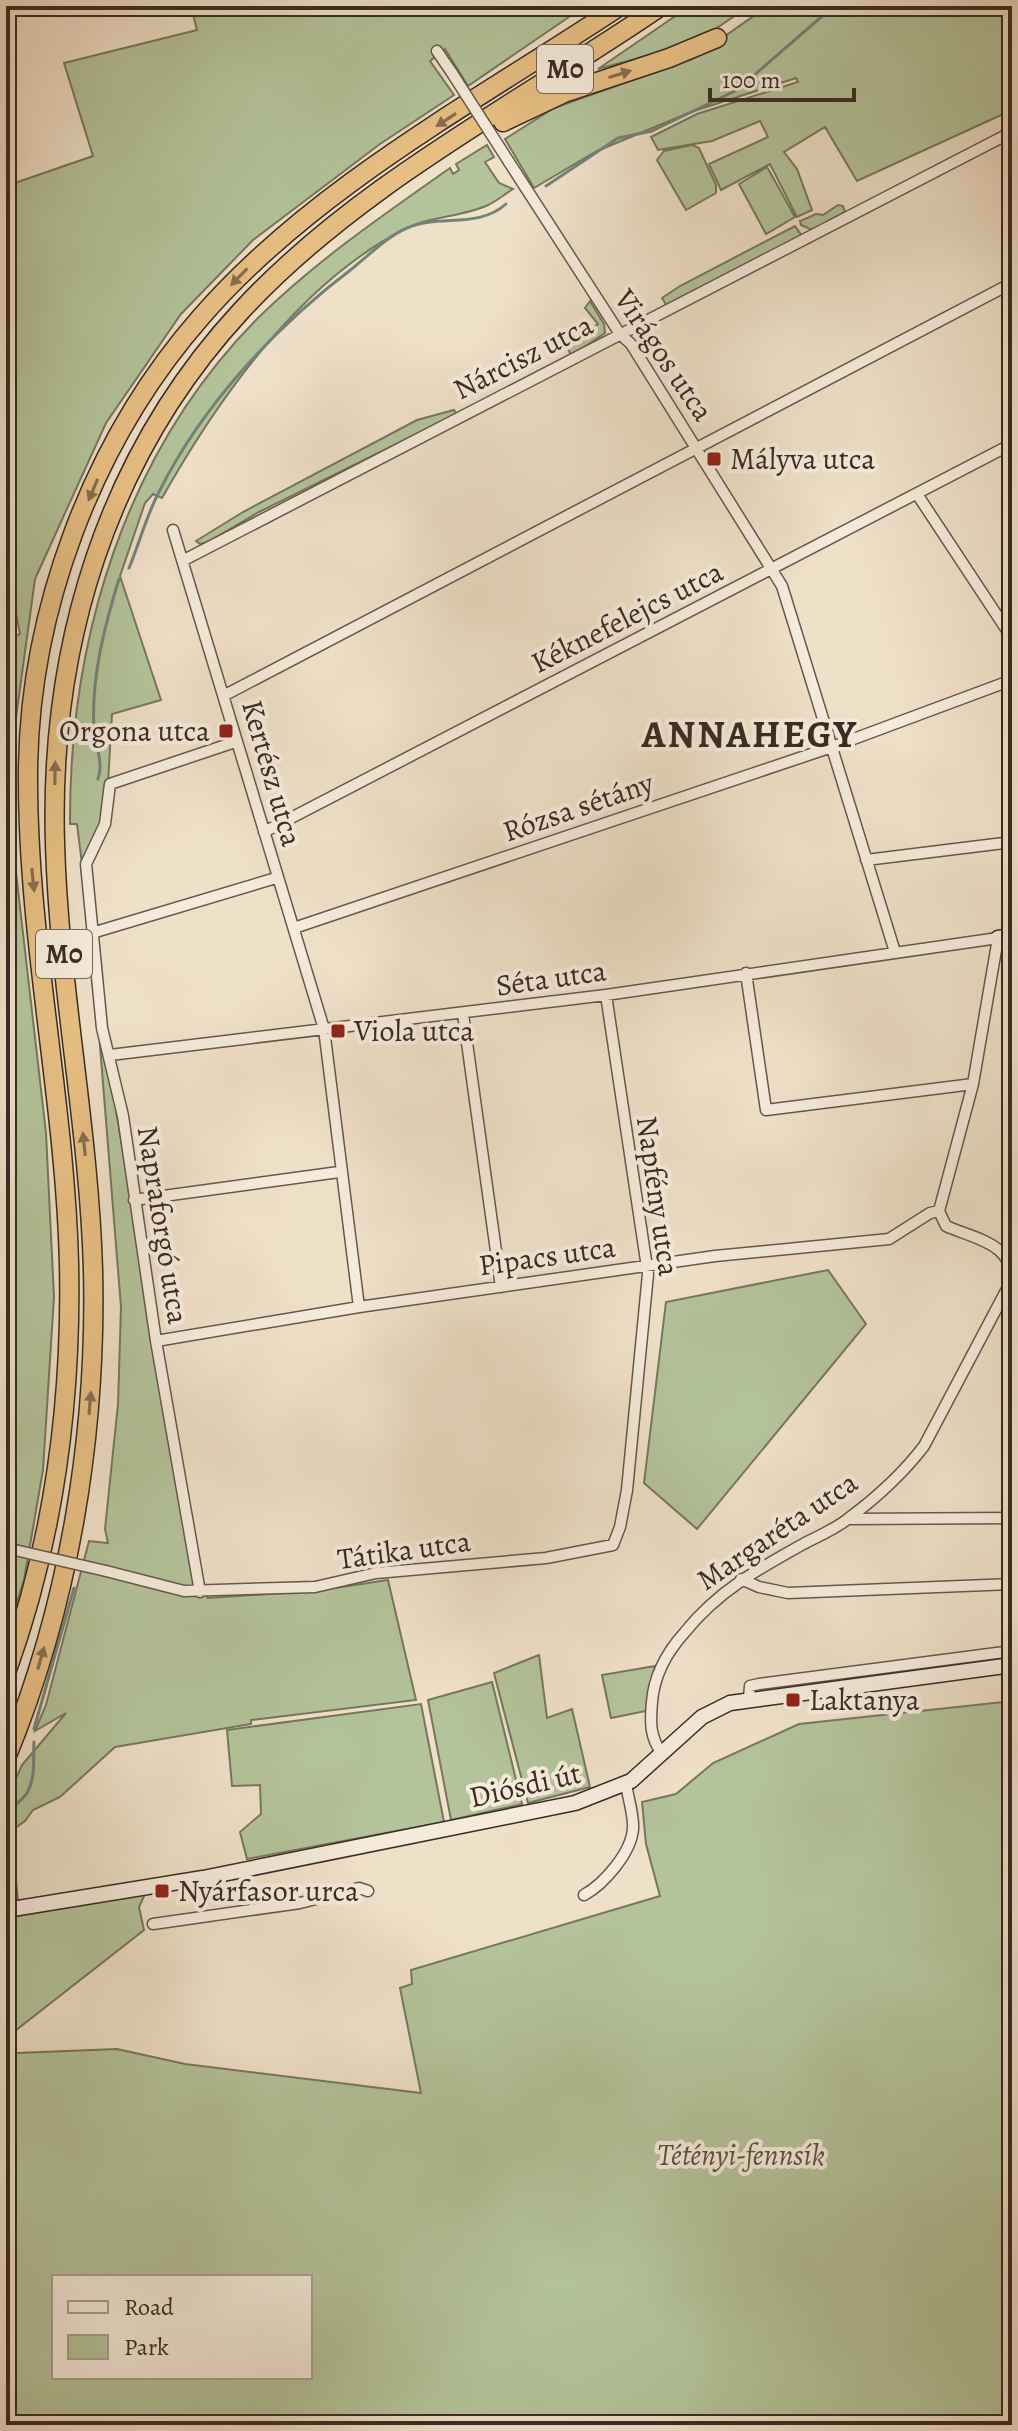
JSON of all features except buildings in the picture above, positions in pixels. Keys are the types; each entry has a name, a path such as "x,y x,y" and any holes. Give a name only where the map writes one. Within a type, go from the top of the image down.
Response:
{"highway":[{"name":"M0","path":"6,1673 44,1541 57,1467 66,1380 69,1263 30,849 28,776 39,661 73,536 107,458 154,379 202,316 254,261 350,183 620,6"},
{"name":"M0","path":"6,1758 39,1666 63,1573 80,1481 92,1382 91,1228 55,847 58,716 83,591 105,528 145,444 170,401 219,336 309,246 366,201 661,6"},
{"path":"470,132 507,121 564,93 669,58 717,38"}],"main road":[{"name":"Diósdi út","path":"6,1910 203,1878 575,1803 626,1784 710,1711 749,1698 1012,1665"}],"street":[{"name":"Virágos utca","path":"437,51 620,334 631,344 782,586 895,952"},
{"name":"Nárcisz utca","path":"184,560 1012,132"},
{"path":"225,695 1012,283"},
{"name":"Kéknefelejcs utca","path":"264,832 1012,444"},
{"path":"917,494 1012,638"},
{"name":"Kertész utca","path":"173,530 324,1029"},
{"name":"Rózsa sétány","path":"294,928 832,747 1012,680"},
{"name":"Napraforgó utca","path":"200,1592 110,1055 102,1028 86,864 105,824 110,784 235,742"},
{"path":"866,860 1012,842"},
{"path":"92,933 276,878"},
{"path":"939,1211 973,1084 1005,937"},
{"name":"Séta utca","path":"110,1055 463,1014 1005,937"},
{"path":"746,973 766,1110 973,1084"},
{"name":"Napfény utca","path":"606,995 644,1267 648,1274 627,1490 613,1545"},
{"path":"463,1014 501,1287"},
{"path":"324,1029 339,1172 359,1307"},
{"path":"134,1200 339,1172"},
{"name":"Pipacs utca","path":"156,1341 359,1307 644,1267 889,1239 930,1213 939,1211"},
{"name":"Margaréta utca","path":"662,1754 650,1729 652,1698 662,1664 673,1645 714,1598 741,1579 848,1519 912,1462 924,1446 1009,1285 1011,1266 1001,1250 946,1226 939,1211"},
{"path":"848,1519 1012,1518"},
{"name":"Tátika utca","path":"6,1548 200,1592 315,1587 376,1573 546,1558 613,1545"},
{"path":"741,1579 759,1587 788,1593 1012,1584"},
{"path":"749,1698 750,1686 759,1684 1012,1651"},
{"path":"584,1895 602,1883 629,1840 633,1829 626,1784"},
{"path":"153,1924 300,1903 359,1888 368,1891"}],"green space":[{"path":"191,6 585,6 468,86 445,49 430,61 454,95 380,144 253,240 181,314 106,423 35,579 13,739 13,846 46,1133 54,1297 43,1470 24,1580 6,1635 6,1211 12,1178 16,1115 5,917 6,639 20,634 6,562 6,186 93,156 64,63 197,30"},
{"path":"690,6 749,6 695,43 598,69"},
{"path":"768,6 1012,6 1012,110 857,181 825,127 784,152 797,169 812,210 797,217 770,164 721,190 709,164 768,137 760,121 712,141 658,150 651,137 697,114 798,82 796,78 691,112 597,151 534,188 505,139 554,108 692,59"},
{"path":"487,145 494,157 485,162 499,183 513,189 478,209 425,221 405,229 331,279 297,311 236,382 162,498 153,494 145,503 120,576 161,700 112,714 107,801 99,836 82,864 77,824 70,824 72,755 80,686 94,618 114,552 140,488 172,428 212,371 280,297 375,221 450,168 453,174 459,170 456,164"},
{"path":"692,145 699,148 716,185 716,193 686,210 657,160 664,151"},
{"path":"767,167 795,217 766,234 739,184"},
{"path":"838,205 843,206 845,212 812,230 801,225 800,221 816,214 823,215"},
{"path":"795,226 802,236 667,306 662,298 680,286"},
{"path":"590,301 604,324 605,333 571,356 568,348 574,338 598,324 585,308"},
{"path":"454,410 457,414 259,512 208,542 200,544 196,541 243,512 417,420"},
{"path":"100,1046 107,1055 192,1575 208,1598 315,1591 388,1580 416,1700 251,1720 251,1724 115,1747 60,1797 33,1810 25,1821 11,1831 18,1900 6,1901 6,1801 22,1765 66,1713 35,1731 46,1705 89,1541 108,1543 105,1529 118,1404 121,1307"},
{"path":"828,1270 866,1324 697,1529 644,1483 666,1302"},
{"path":"539,1655 547,1718 572,1709 590,1787 528,1803 494,1673"},
{"path":"655,1666 646,1711 611,1718 602,1675"},
{"path":"492,1682 522,1804 451,1820 428,1700"},
{"name":"Tétényi-fennsík","path":"1012,1701 1012,2425 6,2425 6,2057 17,2053 117,2049 185,2064 421,2093 400,1988 412,1984 411,1970 660,1896 646,1844 642,1802 676,1794 713,1763 799,1724"},
{"path":"421,1704 444,1822 247,1859 240,1832 261,1814 260,1785 232,1786 227,1730"},
{"path":"145,1894 139,1907 144,1930 6,2038 6,1918"}],"waterway":[{"path":"546,186 618,138 652,131 737,90 834,6"},
{"path":"129,568 154,503 196,430 243,370 296,315 400,231 420,224 483,216 506,204"},
{"path":"98,779 100,766 94,729 95,691 104,635 119,579"},
{"path":"34,1729 74,1588"},
{"path":"6,1816 30,1787 34,1742"}],"place":[{"name":"Mályva utca","path":"714,459"},
{"name":"Orgona utca","path":"226,731"},
{"name":"Viola utca","path":"338,1031"},
{"name":"Laktanya","path":"793,1700"},
{"name":"Nyárfasor urca","path":"162,1891"}],"district":[{"name":"ANNAHEGY","path":"750,734"}]}
